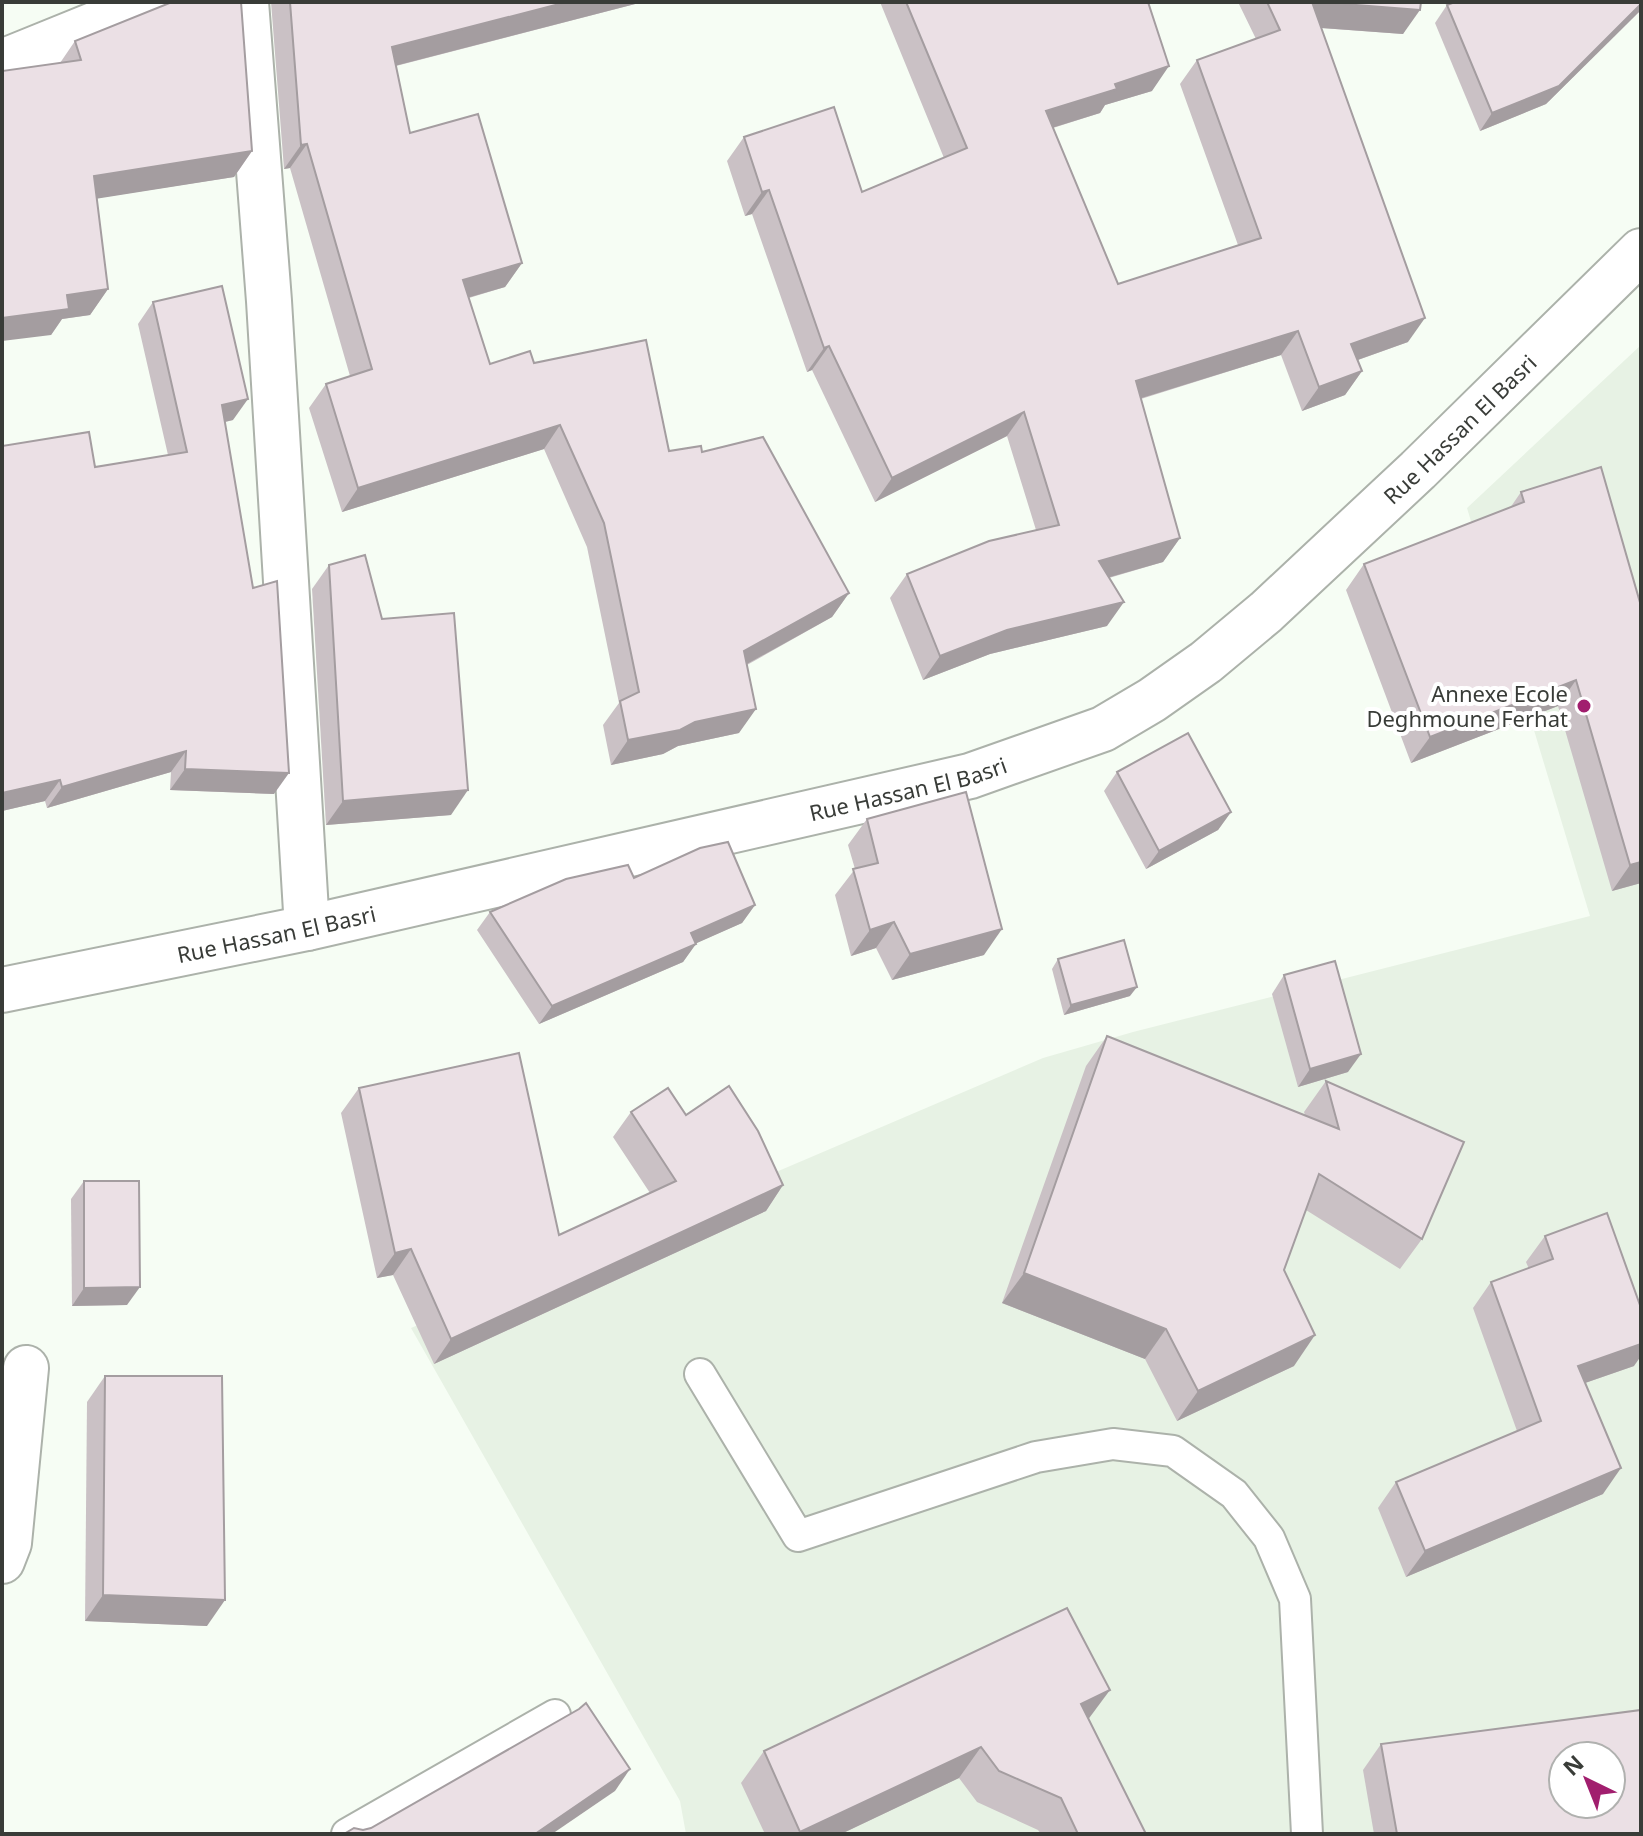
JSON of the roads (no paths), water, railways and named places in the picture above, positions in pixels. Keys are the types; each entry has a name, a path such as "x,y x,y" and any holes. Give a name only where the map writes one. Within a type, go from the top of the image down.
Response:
{"street":[{"path":"2,62 150,2"},
{"path":"246,2 269,301 307,928"},
{"name":"Rue Hassan El Basri","path":"2,990 307,928 970,776 1103,729 1195,670 1266,612 1418,470 1641,251"},
{"path":"2,1561 9,1543 26,1368"}],"lane":[{"path":"700,1374 798,1536 1036,1457 1113,1444 1173,1451 1234,1494 1269,1538 1295,1599 1307,1834"},
{"path":"347,1834 555,1715"}],"place":[{"name":"Annexe Ecole Deghmoune Ferhat","path":"1584,706"}]}
